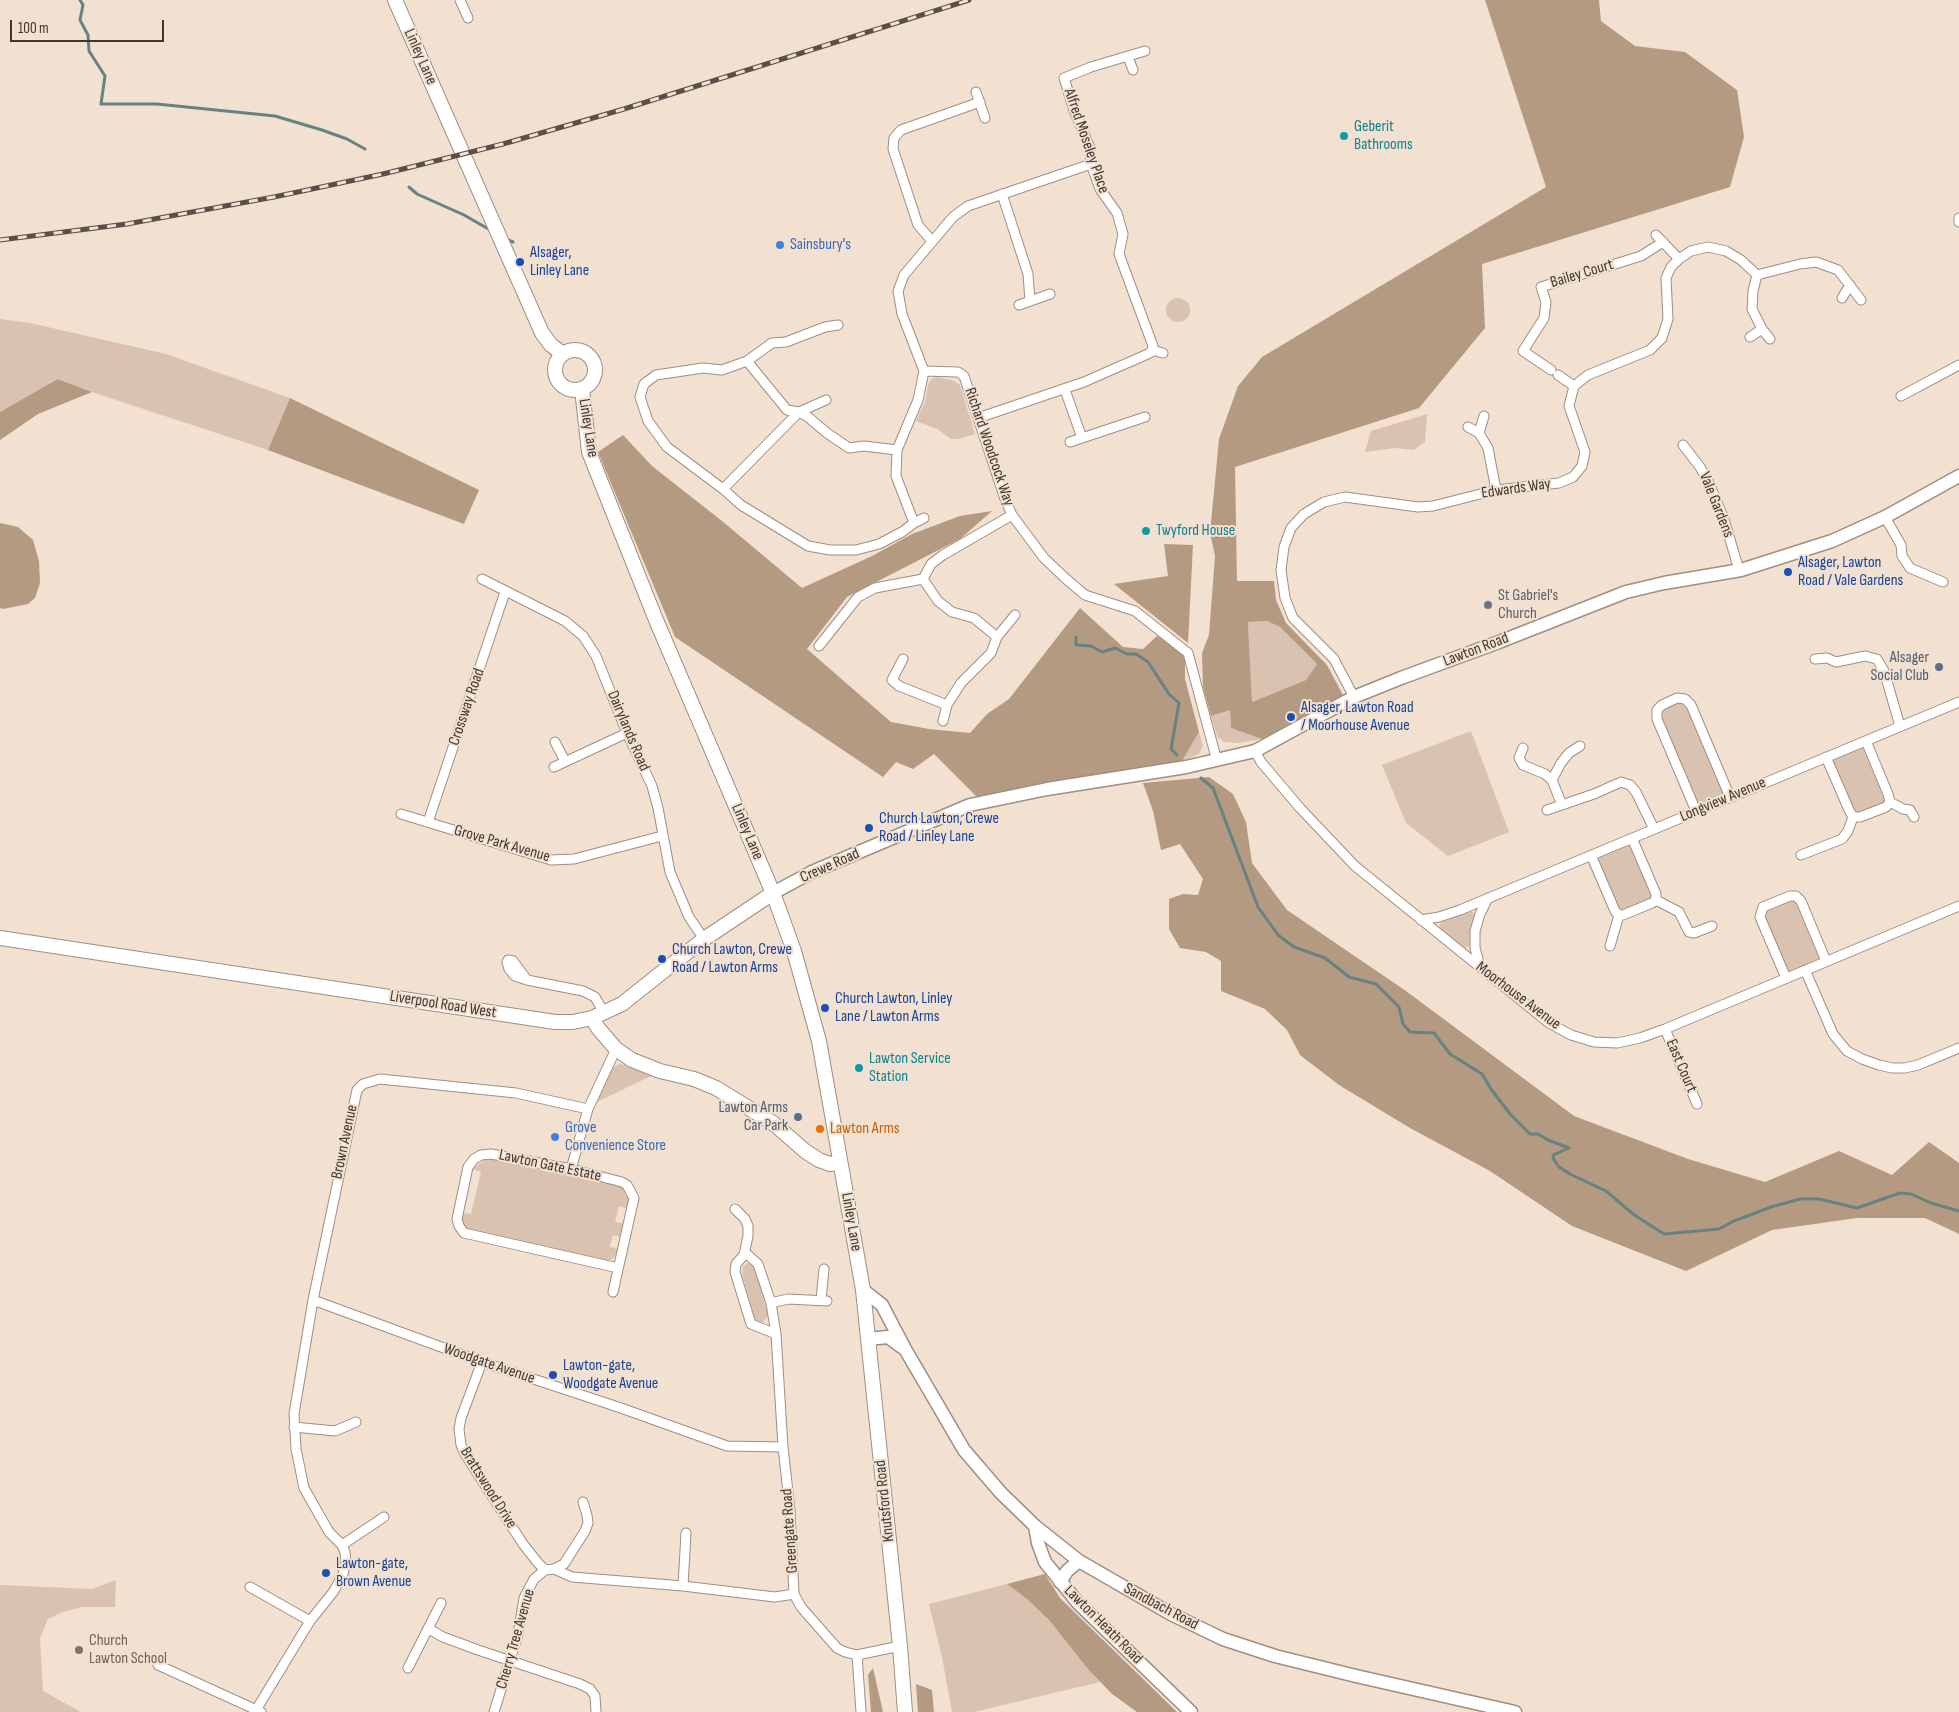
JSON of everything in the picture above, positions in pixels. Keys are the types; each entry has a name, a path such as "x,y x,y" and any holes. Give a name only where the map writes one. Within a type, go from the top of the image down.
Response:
{"main road":[{"name":"Linley Lane","path":"395,0 542,333 551,345 562,354"},
{"path":"575,350 582,351 592,359 596,371 594,378 587,387 570,390 564,387 556,378 556,365 562,354 575,350"},
{"name":"Linley Lane","path":"582,389 589,452 656,620 773,893 794,951 819,1041 863,1290"},
{"name":"Lawton Road","path":"1218,761 1254,751 1354,697 1626,592 1664,583 1739,570 1832,541 1885,517 1959,476"},
{"name":"Crewe Road","path":"598,1015 629,998 704,939 773,893 812,872 970,805 1046,789 1166,771 1218,761"},
{"name":"Liverpool Road West","path":"0,938 555,1022 573,1022 598,1015"},
{"path":"598,1015 598,1028 616,1049 632,1060 660,1071 694,1078 716,1088 735,1098 773,1124 804,1151 830,1164 840,1163"},
{"name":"Knutsford Road","path":"863,1290 900,1646 905,1712"},
{"name":"Sandbach Road","path":"863,1290 882,1305 905,1349 964,1450 1000,1493 1035,1526 1079,1561 1171,1614 1223,1639 1274,1656 1515,1712"},
{"path":"868,1339 888,1337 905,1349"},
{"name":"Lawton Heath Road","path":"1035,1526 1038,1543 1045,1562 1060,1582 1078,1603 1191,1712"},
{"path":"1060,1582 1067,1571 1079,1561"}],"street":[{"path":"460,0 468,18"},
{"name":"Alfred Moseley Place","path":"1145,50 1128,57 1091,67 1064,78 1074,110 1090,148 1091,164 1100,189 1117,213 1123,234 1119,254 1153,346 1152,350"},
{"path":"1128,57 1133,70"},
{"path":"976,92 985,118"},
{"path":"932,241 918,225 893,149 894,138 902,130 980,102"},
{"path":"914,523 896,476 897,450 918,400 924,370 902,314 898,291 904,275 953,217 968,206 1091,164"},
{"path":"1002,194 1028,274 1030,301"},
{"name":"Bailey Court","path":"1574,386 1523,351 1544,318 1546,302 1542,286 1641,256 1660,239 1679,259"},
{"path":"1574,386 1588,375 1650,350 1662,338 1668,319 1666,278 1671,267 1691,251 1708,247 1726,251 1740,260 1757,276"},
{"path":"1757,276 1800,264 1816,262 1841,266 1850,286 1861,300"},
{"path":"1757,276 1753,291 1752,309 1762,329 1770,339"},
{"path":"1842,298 1850,286"},
{"path":"1019,305 1050,294"},
{"path":"838,324 786,342 772,343 747,361 722,370 703,368 656,375 644,384 640,397 648,421 666,447 723,489 741,505 808,546 830,550 856,550 879,544 924,518"},
{"path":"1750,337 1762,329"},
{"path":"978,418 1065,390 1150,353 1152,350 1164,353"},
{"path":"747,361 786,410 799,412 849,448 864,446 897,450"},
{"path":"1901,396 1959,365"},
{"name":"Richard Woodcock Way","path":"924,370 958,372 964,376 1012,514 1044,558 1085,595 1135,611 1188,653 1218,761"},
{"name":"Edwards Way","path":"1354,697 1334,659 1293,618 1285,598 1281,570 1284,547 1291,528 1312,508 1338,498 1353,498 1418,507 1432,506 1496,490 1559,483 1574,477 1582,466 1585,452 1570,406 1574,386"},
{"path":"1065,390 1082,438"},
{"path":"723,489 799,412 826,400"},
{"path":"1479,433 1484,416"},
{"path":"1070,442 1145,417"},
{"path":"1468,427 1479,433 1488,448 1496,490"},
{"name":"Vale Gardens","path":"1683,445 1700,466 1709,483 1724,519 1739,570"},
{"path":"923,580 931,564 942,555 1012,514"},
{"path":"1885,517 1901,545 1902,556 1910,568 1943,582"},
{"name":"Dairylands Road","path":"482,579 565,621 583,636 596,656 627,733 652,786 670,872 689,917 704,939"},
{"path":"923,580 938,601 952,612 974,618 997,637"},
{"path":"819,646 858,597 875,588 923,580"},
{"name":"Crossway Road","path":"428,822 505,592"},
{"path":"943,721 946,705 961,683 991,653 997,637 1015,615"},
{"path":"1815,659 1827,658 1836,662 1865,656 1877,659 1884,671 1900,726"},
{"path":"902,659 892,680 899,686 946,705"},
{"path":"1696,811 1658,719 1657,710 1662,704 1678,698 1685,699 1691,705 1730,797"},
{"name":"Longview Avenue","path":"1421,920 1439,917 1488,898 1959,703"},
{"path":"554,767 627,733"},
{"path":"1866,741 1890,802 1903,809 1910,810 1914,817"},
{"path":"555,742 565,761"},
{"path":"1552,780 1569,753 1580,746"},
{"path":"1523,748 1519,758 1523,765 1545,774 1552,780 1562,805"},
{"name":"Moorhouse Avenue","path":"1254,751 1300,808 1355,866 1549,1023 1571,1035 1594,1042 1617,1043 1640,1038 1665,1029 1959,906"},
{"path":"1801,855 1842,839 1848,831 1853,817 1826,757"},
{"path":"1548,810 1621,782 1630,784 1636,792 1654,829"},
{"path":"1853,817 1860,817 1886,807 1890,802"},
{"name":"Grove Park Avenue","path":"401,814 551,860 574,859 662,836"},
{"path":"1632,838 1656,894 1656,900"},
{"path":"1591,855 1615,911 1619,915"},
{"path":"1786,978 1760,917 1763,908 1790,896 1796,896 1801,901 1826,961"},
{"path":"1480,967 1475,948 1475,932 1488,898"},
{"path":"1619,915 1623,915 1656,900"},
{"path":"1656,900 1679,912 1690,932 1694,933 1712,926"},
{"path":"1610,946 1619,915"},
{"path":"1806,970 1833,1034 1847,1051 1862,1059 1892,1068 1905,1068 1918,1065 1959,1048"},
{"path":"528,980 583,991 595,997 598,1015"},
{"name":"East Court","path":"1665,1029 1697,1104"},
{"path":"571,1169 588,1109 616,1049"},
{"name":"Brown Avenue","path":"342,1545 329,1532 304,1488 296,1449 294,1414 313,1300 357,1090 363,1084 380,1079 490,1090 588,1109"},
{"name":"Lawton Gate Estate","path":"613,1292 634,1198 622,1182 571,1169 491,1154 481,1155 474,1159 468,1168 457,1218 459,1226 464,1233 618,1268"},
{"path":"735,1209 745,1219 748,1226 744,1255 736,1264 734,1272 751,1324 776,1334"},
{"name":"Greengate Road","path":"744,1255 748,1255 758,1264 771,1303 776,1334 783,1446 790,1510 794,1594 801,1607 837,1648 857,1655"},
{"path":"771,1303 788,1298 824,1300 824,1269"},
{"name":"Woodgate Avenue","path":"313,1300 482,1362 621,1408 727,1446 783,1446"},
{"name":"Brattswood Drive","path":"482,1362 458,1429 461,1445 465,1454 538,1563 572,1577 683,1586 775,1597 794,1594"},
{"path":"294,1427 335,1431 356,1422"},
{"path":"550,1569 564,1564 585,1531 588,1523 583,1502"},
{"path":"158,1665 259,1711 310,1621 334,1591 343,1574 346,1561 342,1545 384,1517"},
{"path":"683,1586 686,1533"},
{"name":"Cherry Tree Avenue","path":"494,1712 518,1634 524,1598 534,1579 550,1569"},
{"path":"250,1587 310,1621"},
{"path":"408,1668 441,1603"},
{"path":"428,1629 443,1637 590,1689 595,1696 596,1712"},
{"path":"861,1712 857,1655 900,1646"}],"shaded area":[{"path":"1485,0 1599,0 1601,21 1635,46 1685,52 1737,90 1744,137 1730,187 1482,264 1485,328 1419,408 1235,467 1237,581 1274,581 1276,600 1286,623 1327,665 1343,695 1262,739 1231,728 1230,710 1211,716 1203,687 1202,653 1209,635 1215,556 1210,533 1219,439 1238,386 1262,357 1546,187","holes":["1267,621 1280,627 1317,664 1306,680 1252,702 1248,622"]},
{"path":"1178,298 1187,301 1190,310 1187,319 1178,322 1169,319 1166,310 1169,301"},
{"path":"0,319 30,323 166,354 290,398 268,450 92,392 59,379 0,412"},
{"path":"936,377 952,380 960,385 975,434 951,439 937,429 916,421 925,402 928,385 931,379"},
{"path":"58,379 92,392 38,414 0,440 0,412"},
{"path":"290,398 479,490 464,524 268,450"},
{"path":"1427,414 1425,442 1414,450 1395,448 1365,452 1371,431"},
{"path":"623,435 652,466 802,588 872,556 912,534 960,516 992,511 960,539 847,597 807,649 891,722 929,729 970,733 987,714 1009,699 1080,608 1123,647 1143,649 1157,636 1185,652 1185,679 1199,732 1182,761 977,797 934,754 913,769 896,762 883,777 675,637 598,452"},
{"path":"0,523 18,527 33,540 39,561 40,583 35,598 28,604 3,609 0,608"},
{"path":"1164,544 1193,545 1188,643 1114,584 1168,576"},
{"path":"1267,621 1280,627 1317,664 1306,680 1252,702 1248,622"},
{"path":"1678,701 1684,702 1689,706 1726,795 1697,807 1661,718 1660,712 1664,707"},
{"path":"1230,709 1231,728 1262,739 1238,743 1224,742 1217,736 1211,716"},
{"path":"1471,731 1509,832 1448,856 1406,823 1382,765"},
{"path":"1199,732 1203,746 1199,754 1182,761"},
{"path":"1865,745 1887,801 1884,804 1855,814 1831,760"},
{"path":"1209,777 1233,794 1246,822 1252,863 1287,910 1406,991 1574,1116 1688,1159 1765,1182 1839,1151 1892,1175 1929,1142 1959,1163 1959,1234 1925,1218 1857,1218 1772,1230 1686,1271 1572,1226 1490,1171 1410,1128 1339,1085 1300,1055 1287,1030 1265,1009 1221,991 1221,961 1206,952 1180,948 1169,929 1169,899 1183,894 1198,895 1203,879 1180,844 1161,850 1153,811 1143,783"},
{"path":"1631,843 1653,895 1652,899 1620,912 1596,858"},
{"path":"1791,899 1798,903 1822,958 1787,973 1763,917 1766,910"},
{"path":"1471,911 1475,914 1470,946 1464,948 1439,929 1440,923"},
{"path":"619,1064 626,1065 651,1076 595,1103 609,1073"},
{"path":"486,1159 621,1186 629,1199 628,1209 619,1206 615,1222 625,1224 621,1237 613,1235 610,1247 619,1249 616,1255 611,1260 603,1262 466,1230 462,1224 462,1213 471,1214 481,1172 472,1169"},
{"path":"747,1263 754,1266 767,1311 768,1316 762,1323 758,1323 754,1318 742,1274 743,1267"},
{"path":"1045,1574 1060,1598 1177,1712 1137,1712 1112,1694 1088,1669 1050,1621 1027,1599 1007,1584"},
{"path":"116,1580 115,1607 82,1607 62,1612 48,1619 40,1638 43,1691 81,1712 0,1712 0,1585 92,1589"},
{"path":"1007,1584 1027,1599 1050,1621 1100,1682 974,1712 952,1712 942,1657 929,1604"},
{"path":"873,1668 883,1712 871,1712 868,1675"},
{"path":"916,1684 932,1690 934,1712 918,1712"}],"waterway":[{"path":"80,0 83,5 80,20 88,35 89,51 105,76 101,104 157,104 275,116 347,139 365,149"},
{"path":"409,187 417,194 464,215 492,231"},
{"path":"506,239 513,242"},
{"path":"1076,637 1076,645 1091,646 1102,652 1115,648 1127,654 1136,654 1148,662 1169,694 1179,703 1171,749 1177,755"},
{"path":"1201,778 1213,788 1258,907 1278,935 1294,947 1325,958 1349,977 1376,984 1399,1007 1403,1024 1410,1032 1434,1033 1450,1054 1482,1074 1510,1114 1530,1134 1538,1134 1569,1148 1553,1155 1559,1167 1606,1191 1633,1214 1664,1234 1719,1229 1734,1221 1771,1207 1800,1199 1819,1199 1857,1208 1900,1193 1911,1194 1931,1203 1959,1211"}],"railway":[{"path":"0,240 127,224 274,197 383,174 503,144 624,109 969,0"}],"place":[{"name":"Geberit Bathrooms","path":"1344,136"},
{"name":"Sainsbury's","path":"780,245"},
{"name":"Alsager, Linley Lane","path":"520,262"},
{"name":"Twyford House","path":"1146,531"},
{"name":"Alsager, Lawton Road / Vale Gardens","path":"1788,572"},
{"name":"St Gabriel's Church","path":"1488,605"},
{"name":"Alsager Social Club","path":"1939,667"},
{"name":"Alsager, Lawton Road / Moorhouse Avenue","path":"1291,717"},
{"name":"Church Lawton, Crewe Road / Linley Lane","path":"869,828"},
{"name":"Church Lawton, Crewe Road / Lawton Arms","path":"662,959"},
{"name":"Church Lawton, Linley Lane / Lawton Arms","path":"825,1008"},
{"name":"Lawton Service Station","path":"859,1068"},
{"name":"Lawton Arms Car Park","path":"798,1117"},
{"name":"Lawton Arms","path":"820,1129"},
{"name":"Grove Convenience Store","path":"555,1137"},
{"name":"Lawton-gate, Woodgate Avenue","path":"553,1375"},
{"name":"Lawton-gate, Brown Avenue","path":"326,1573"},
{"name":"Church Lawton School","path":"79,1650"}]}
